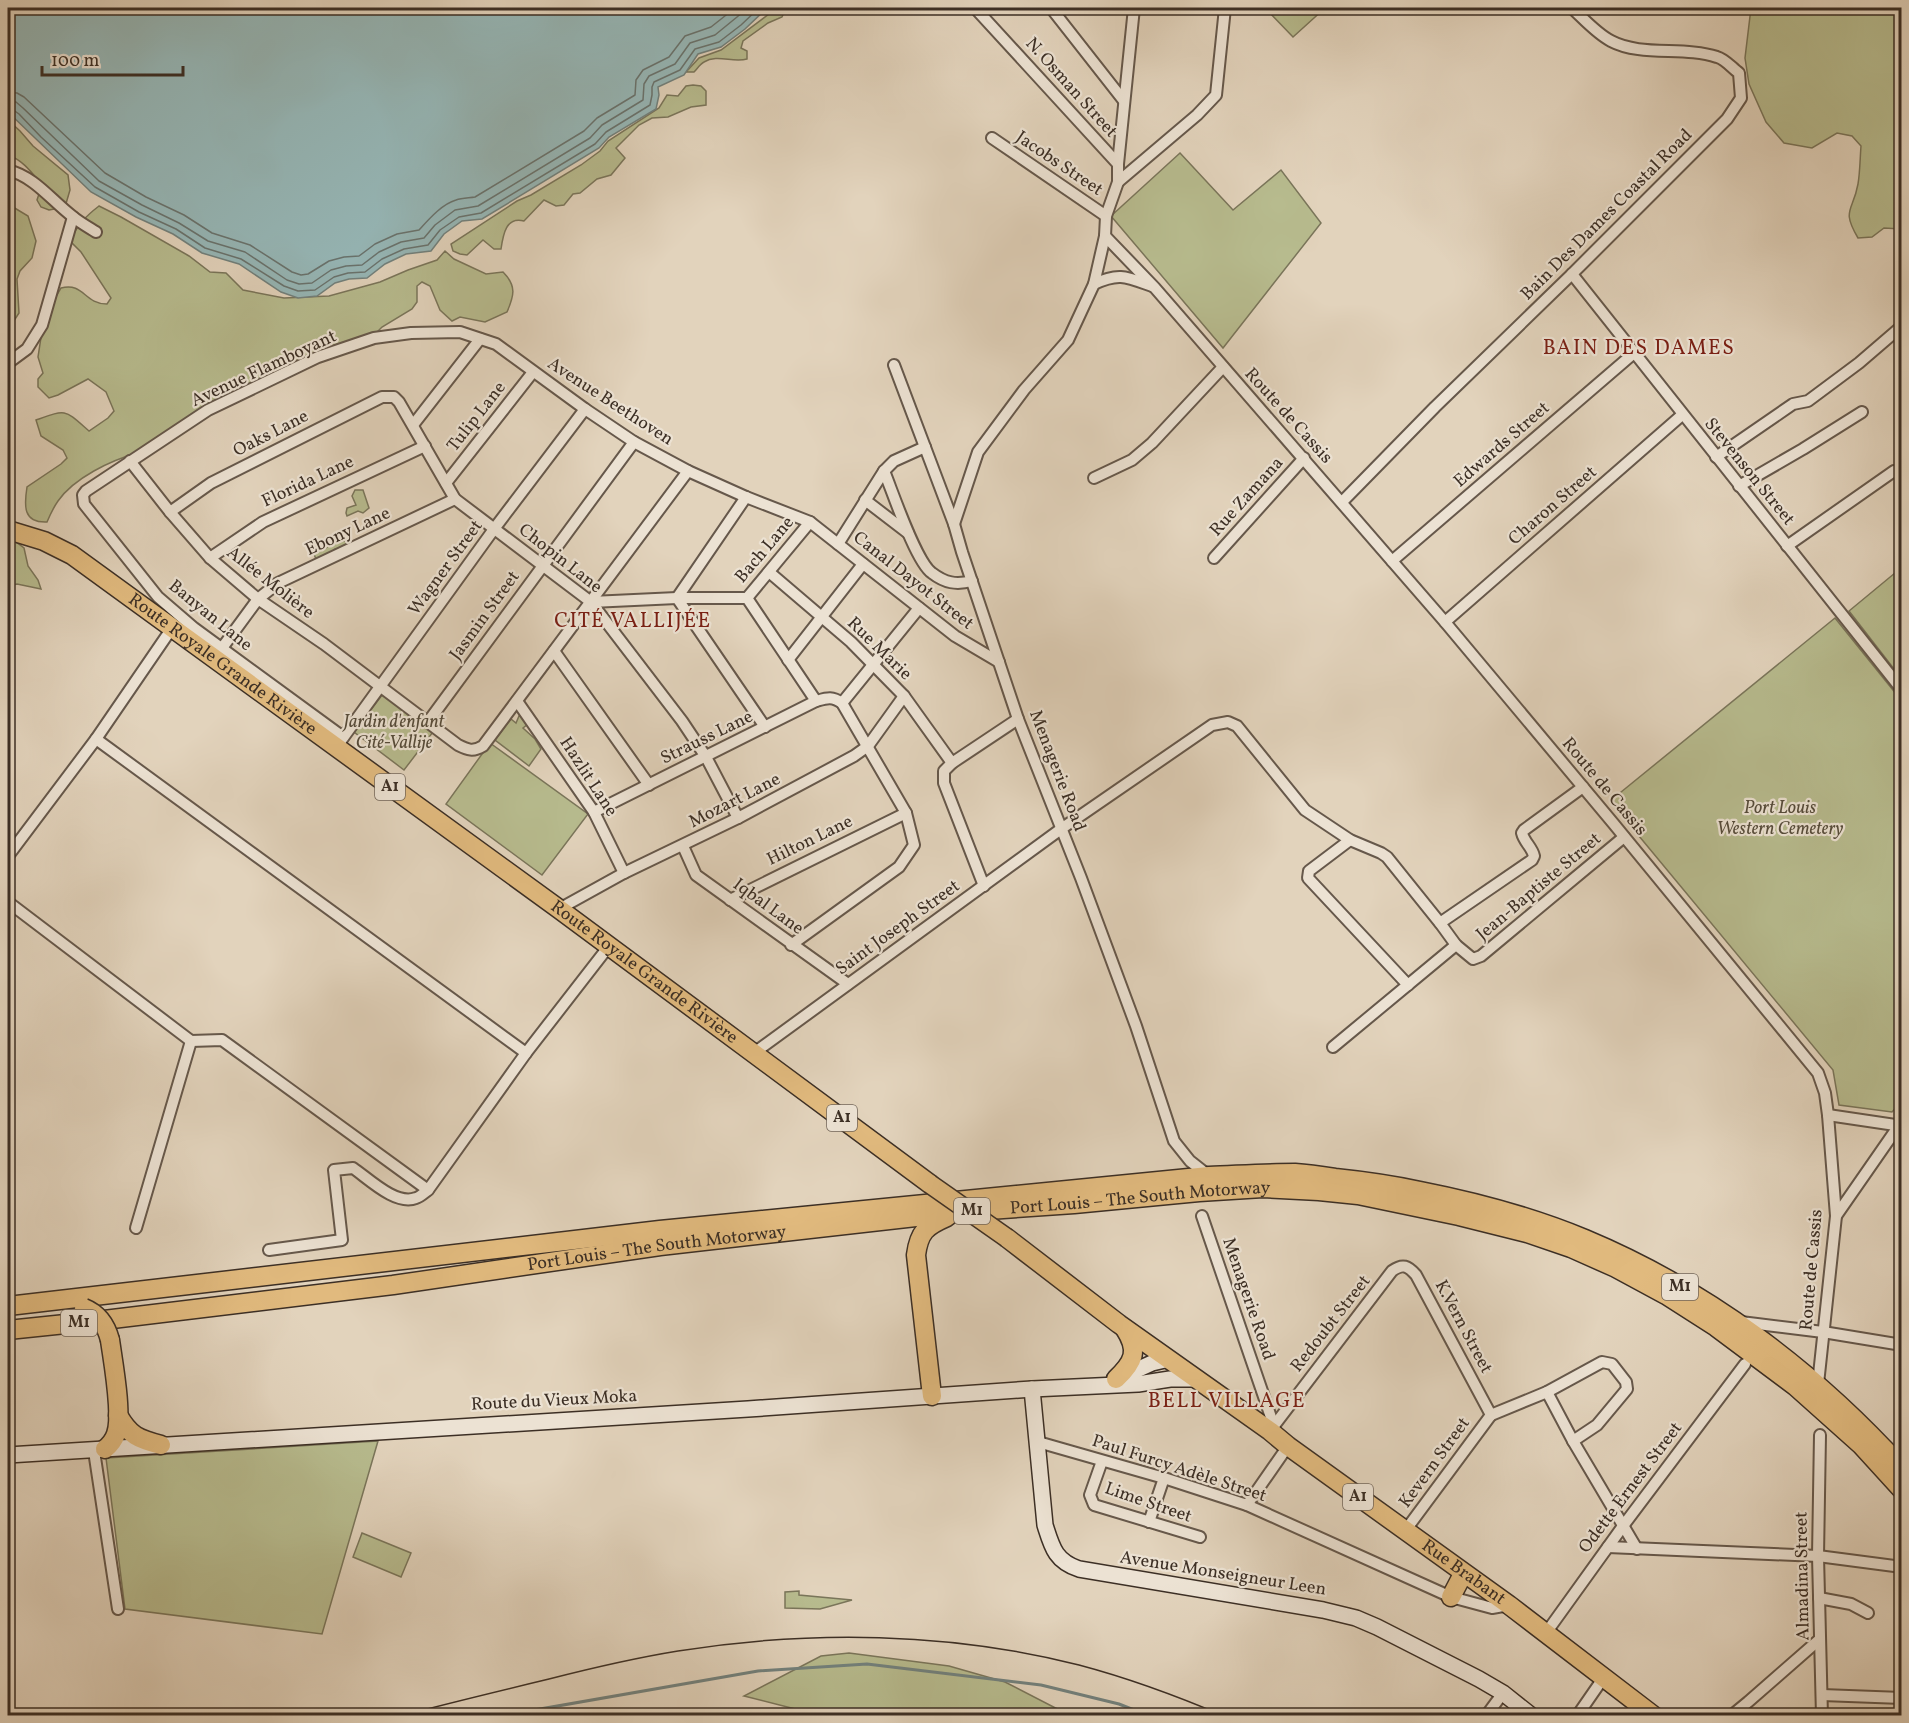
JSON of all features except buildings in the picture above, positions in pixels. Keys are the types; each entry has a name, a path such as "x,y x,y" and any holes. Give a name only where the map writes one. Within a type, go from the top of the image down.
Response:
{"main road":[{"name":"Route Royale Grande Rivière","path":"8,530 44,541 72,555 172,628 339,742 559,909 930,1184 1007,1238 1124,1327 1272,1428"},
{"name":"Port Louis – The South Motorway","path":"8,1306 660,1230 1209,1176 1296,1173 1384,1184 1469,1201 1586,1239 1666,1278 1736,1322 1818,1384 1902,1466"},
{"name":"Port Louis – The South Motorway","path":"8,1330 393,1285 660,1246 960,1212 1263,1188 1319,1191 1358,1195 1527,1233 1571,1248 1616,1268 1716,1326 1795,1386 1861,1445 1902,1490"},
{"path":"932,1396 916,1255 918,1241 924,1230 933,1223 960,1212"},
{"path":"8,1315 74,1307 84,1308 98,1316 104,1324 110,1341 118,1415 117,1433 113,1442 100,1450"},
{"path":"1110,1382 1131,1364 1133,1355 1131,1340 1124,1327"},
{"name":"Route du Vieux Moka","path":"1110,1382 1152,1363 1169,1359"},
{"name":"Route du Vieux Moka","path":"8,1455 748,1409 1110,1382 1138,1384 1170,1379 1198,1379"},
{"name":"Avenue Monseigneur Leen","path":"1032,1389 1045,1525 1057,1554 1066,1564 1079,1569 1356,1617 1503,1693 1532,1716"},
{"path":"118,1415 132,1435 161,1445"},
{"name":"Rue Brabant","path":"1272,1428 1288,1446 1509,1605 1654,1716"},
{"path":"1451,1597 1463,1574"}],"street":[{"name":"N. Osman Street","path":"975,8 1118,164"},
{"path":"1051,8 1124,101"},
{"path":"954,524 978,452 1024,390 1068,340 1094,284 1105,236 1106,216 1118,182 1134,8"},
{"path":"1118,182 1197,115 1216,95 1226,8"},
{"name":"Bain Des Dames Coastal Road","path":"1342,502 1434,407 1572,274 1727,119 1741,98 1739,73 1719,57 1635,48 1612,42 1572,8"},
{"name":"Jacobs Street","path":"992,138 1106,216"},
{"path":"8,170 36,183 72,217 96,232"},
{"path":"8,363 27,349 42,325 72,217"},
{"name":"Route de Cassis","path":"1105,236 1155,288 1445,622 1818,1073 1825,1093 1828,1115 1836,1216 1818,1384"},
{"name":"Stevenson Street","path":"1572,274 1902,690"},
{"path":"1094,284 1109,277 1126,277 1155,288"},
{"path":"1716,457 1792,404 1808,401 1859,363 1902,326"},
{"name":"Avenue Flamboyant","path":"83,495 208,410 318,357 374,338 392,335 459,332 495,344"},
{"path":"413,425 480,339"},
{"name":"Avenue Beethoven","path":"495,344 634,442 688,471 810,522"},
{"name":"Edwards Street","path":"1392,561 1634,353"},
{"name":"Menagerie Road","path":"894,365 954,524 1018,719 1082,878 1136,1026 1174,1141 1190,1161 1209,1176"},
{"path":"1094,478 1132,460 1152,443 1223,367"},
{"name":"Tulip Lane","path":"446,483 533,372"},
{"name":"Oaks Lane","path":"170,512 212,483 382,397 391,397"},
{"name":"Chopin Lane","path":"391,397 399,402 455,499 591,602 706,757 738,818"},
{"name":"Wagner Street","path":"339,742 494,529 585,409"},
{"path":"1739,486 1862,412"},
{"name":"Charon Street","path":"1445,622 1682,415"},
{"name":"Jasmin Street","path":"428,723 634,442"},
{"name":"Florida Lane","path":"210,558 263,522 425,446"},
{"path":"838,544 884,471 894,461 926,447"},
{"name":"Rue Zamana","path":"1214,558 1304,458"},
{"name":"Allée Molière","path":"130,461 210,558 258,599 324,644 458,745 469,751 483,746 517,701"},
{"path":"517,701 688,471"},
{"path":"884,471 920,560 931,573 957,584 972,581"},
{"path":"1787,546 1894,471"},
{"name":"Banyan Lane","path":"83,495 84,504 158,597 339,742"},
{"path":"677,598 746,497"},
{"name":"Ebony Lane","path":"222,648 258,599 278,583 455,499"},
{"path":"866,500 909,534"},
{"name":"Canal Dayot Street","path":"810,522 955,636 999,662"},
{"name":"Bach Lane","path":"747,598 810,522"},
{"path":"788,660 863,564"},
{"name":"Rue Marie","path":"769,572 822,617 904,696 952,763"},
{"path":"677,598 765,727"},
{"path":"591,602 747,598 816,702"},
{"path":"791,945 899,867 914,845 906,813 839,701 873,665 919,608"},
{"path":"8,856 96,739 172,628"},
{"path":"554,651 649,785"},
{"name":"Mozart Lane","path":"559,909 624,873 683,846 854,756 868,746 904,696"},
{"name":"Strauss Lane","path":"594,812 816,702 830,698 839,701"},
{"name":"Hazlit Lane","path":"517,701 594,812 624,873"},
{"path":"984,886 944,783 944,771 952,763 1018,719"},
{"name":"Saint Joseph Street","path":"754,1053 1061,829 1212,725 1227,722 1237,726 1305,810 1350,840 1387,857 1456,945 1473,959"},
{"path":"96,739 526,1053"},
{"path":"1440,923 1532,860 1533,852 1523,837 1524,830 1583,787"},
{"name":"Hilton Lane","path":"729,900 906,813"},
{"name":"Jean-Baptiste Street","path":"1473,959 1481,956 1624,837"},
{"path":"1350,840 1309,871 1308,878 1408,985"},
{"name":"Iqbal Lane","path":"683,846 696,875 848,984"},
{"path":"8,902 191,1041 222,1040 428,1190"},
{"path":"1333,1047 1456,945"},
{"path":"269,1250 342,1240 334,1170 353,1168 394,1197 406,1200 417,1198 428,1190 526,1053 609,946"},
{"path":"136,1228 191,1041"},
{"path":"1828,1115 1900,1124 1836,1216"},
{"name":"Menagerie Road","path":"1202,1216 1272,1428"},
{"name":"K.Vern Street","path":"1398,1267 1405,1265 1416,1275 1491,1415"},
{"name":"Redoubt Street","path":"1272,1428 1392,1271 1398,1267"},
{"path":"1736,1322 1823,1332 1902,1345"},
{"path":"1491,1415 1547,1392 1602,1362 1612,1364 1626,1382 1627,1389 1597,1425 1573,1441"},
{"name":"Odette Ernest Street","path":"1546,1633 1745,1364"},
{"path":"1547,1392 1573,1441 1637,1549"},
{"name":"Kevern Street","path":"1405,1531 1491,1415"},
{"name":"Almadina Street","path":"1820,1435 1818,1556 1822,1716"},
{"name":"Paul Furcy Adèle Street","path":"1038,1442 1248,1505 1451,1597 1492,1608 1509,1605"},
{"path":"1248,1505 1288,1446"},
{"path":"100,1450 118,1610"},
{"name":"Lime Street","path":"1102,1461 1090,1495 1094,1505 1200,1537"},
{"path":"1149,1522 1164,1478"},
{"path":"1608,1547 1818,1556 1902,1566"},
{"path":"1819,1598 1851,1604 1868,1613"},
{"path":"1731,1716 1820,1639"},
{"path":"1577,1716 1604,1677"},
{"path":"1486,1716 1503,1693"},
{"path":"1822,1695 1902,1698"}],"green space":[{"path":"777,8 786,8 782,17 768,23 743,41 741,48 747,51 747,59 709,60 701,64 694,72 686,72 699,58 721,50"},
{"path":"1265,8 1325,8 1293,37"},
{"path":"1751,8 1901,8 1901,229 1884,228 1872,237 1858,238 1853,229 1849,216 1858,184 1861,146 1852,136 1837,133 1812,148 1784,143 1766,122 1749,84 1745,58"},
{"path":"686,86 701,86 706,91 706,105 691,107 668,117 652,118 639,125 616,148 625,158 611,175 597,179 580,193 573,194 564,205 556,206 544,200 524,221 513,221 509,224 504,233 501,249 494,249 483,240 467,255 453,251 451,244 517,201 581,165 600,151 608,141 659,108 667,95 678,96"},
{"path":"8,120 33,146 68,175 70,190 65,207 49,210 41,207 37,200 42,185 23,164 8,155"},
{"path":"1180,153 1233,210 1281,170 1321,223 1223,348 1111,216"},
{"path":"8,204 28,216 36,241 32,258 20,271 17,279 19,313 8,330"},
{"path":"99,206 189,256 210,272 226,273 243,290 284,298 329,296 380,282 437,260 445,251 454,259 486,274 503,272 511,282 513,296 507,312 485,322 460,317 452,321 440,310 430,286 422,282 417,286 417,302 412,309 382,327 373,336 316,356 138,453 116,460 94,471 65,493 47,522 39,522 33,520 27,512 25,501 27,487 67,458 63,450 41,436 36,420 65,413 75,418 89,431 114,411 106,392 88,379 49,398 38,387 38,379 43,373 38,357 44,318 61,288 75,288 99,303 107,304 111,298 81,252 70,241 82,221"},
{"path":"355,490 363,490 369,508 363,513 358,511 347,516 347,508 356,505 352,496"},
{"path":"8,536 24,548 28,566 38,580 41,589 17,584 8,586"},
{"path":"334,541 346,541 347,545 316,559 313,552 314,546 326,548"},
{"path":"1901,568 1901,678 1849,611"},
{"name":"Port Louis Western Cemetery","path":"1835,618 1901,700 1902,1101 1892,1112 1839,1105 1833,1070 1610,801"},
{"name":"Jardin d'enfant Cité-Vallije","path":"382,695 433,732 404,770 354,732"},
{"path":"519,716 523,716 528,724 523,728 535,739 541,749 529,766 495,740 511,719 516,723"},
{"path":"490,743 588,814 542,875 446,804"},
{"path":"378,1441 322,1634 125,1609 106,1458"},
{"path":"362,1533 411,1553 401,1577 353,1557"},
{"path":"799,1591 799,1595 852,1600 820,1609 785,1608 785,1592"},
{"path":"849,1653 949,1666 1005,1682 1069,1715 806,1715 799,1710 744,1696 821,1656"}],"water":[{"path":"8,8 767,8 721,47 698,54 684,75 658,87 656,109 609,137 599,148 482,219 462,221 444,234 431,251 406,254 385,264 367,278 335,283 317,296 298,298 281,292 239,264 202,253 173,234 91,192 8,112"}],"waterway":[{"path":"500,1716 758,1671 867,1664 1041,1685 1119,1704 1149,1716"}],"tram line":[{"path":"400,1716 581,1671 662,1654 728,1644 829,1638 930,1641 1030,1654 1116,1676 1224,1716"}],"district":[{"name":"BAIN DES DAMES","path":"1639,348"},
{"name":"CITÉ VALLIJÉE","path":"633,621"},
{"name":"BELL VILLAGE","path":"1227,1401"}]}
